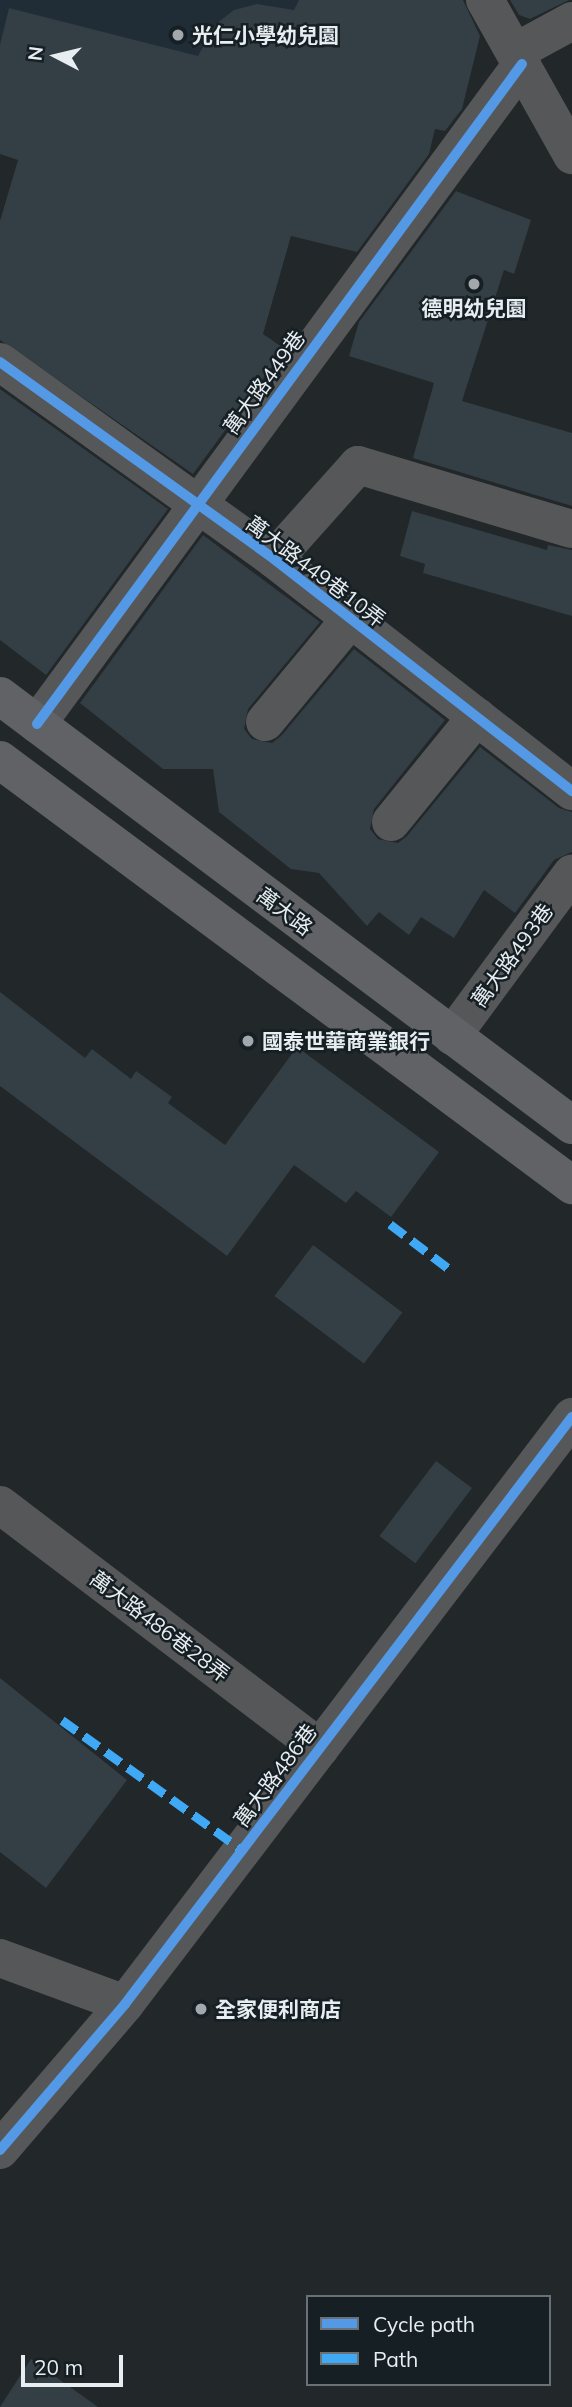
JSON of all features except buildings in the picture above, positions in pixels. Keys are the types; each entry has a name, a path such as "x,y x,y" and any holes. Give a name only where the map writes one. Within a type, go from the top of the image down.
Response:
{"main road":[{"name":"萬大路","path":"0,696 572,1125"},
{"path":"3,768 572,1185"}],"street":[{"path":"485,0 572,155"},
{"path":"519,58 572,21"},
{"name":"萬大路449巷","path":"37,724 196,508 519,58"},
{"name":"萬大路449巷10弄","path":"0,362 196,508 274,559 349,621 572,791"},
{"path":"274,559 358,464 572,529"},
{"path":"265,722 349,621"},
{"path":"391,822 477,716"},
{"name":"萬大路493巷","path":"452,1036 572,873"},
{"name":"萬大路486巷","path":"0,2150 125,2004 572,1417"},
{"name":"萬大路486巷28弄","path":"0,1505 320,1748"},
{"path":"0,1958 125,2004"}],"shaded area":[{"name":"光仁小學幼兒園","path":"0,0 374,0 307,138 0,71"}],"marked path":[{"path":"390,1224 452,1271"},
{"path":"62,1720 242,1850"}],"cycle path":[{"path":"37,724 522,64"},
{"path":"0,362 274,559 572,791"},
{"path":"0,2150 125,2004 572,1417"}],"place":[{"name":"光仁小學幼兒園","path":"178,35"},
{"name":"德明幼兒園","path":"474,284"},
{"name":"國泰世華商業銀行","path":"248,1041"},
{"name":"全家便利商店","path":"201,2009"}]}
